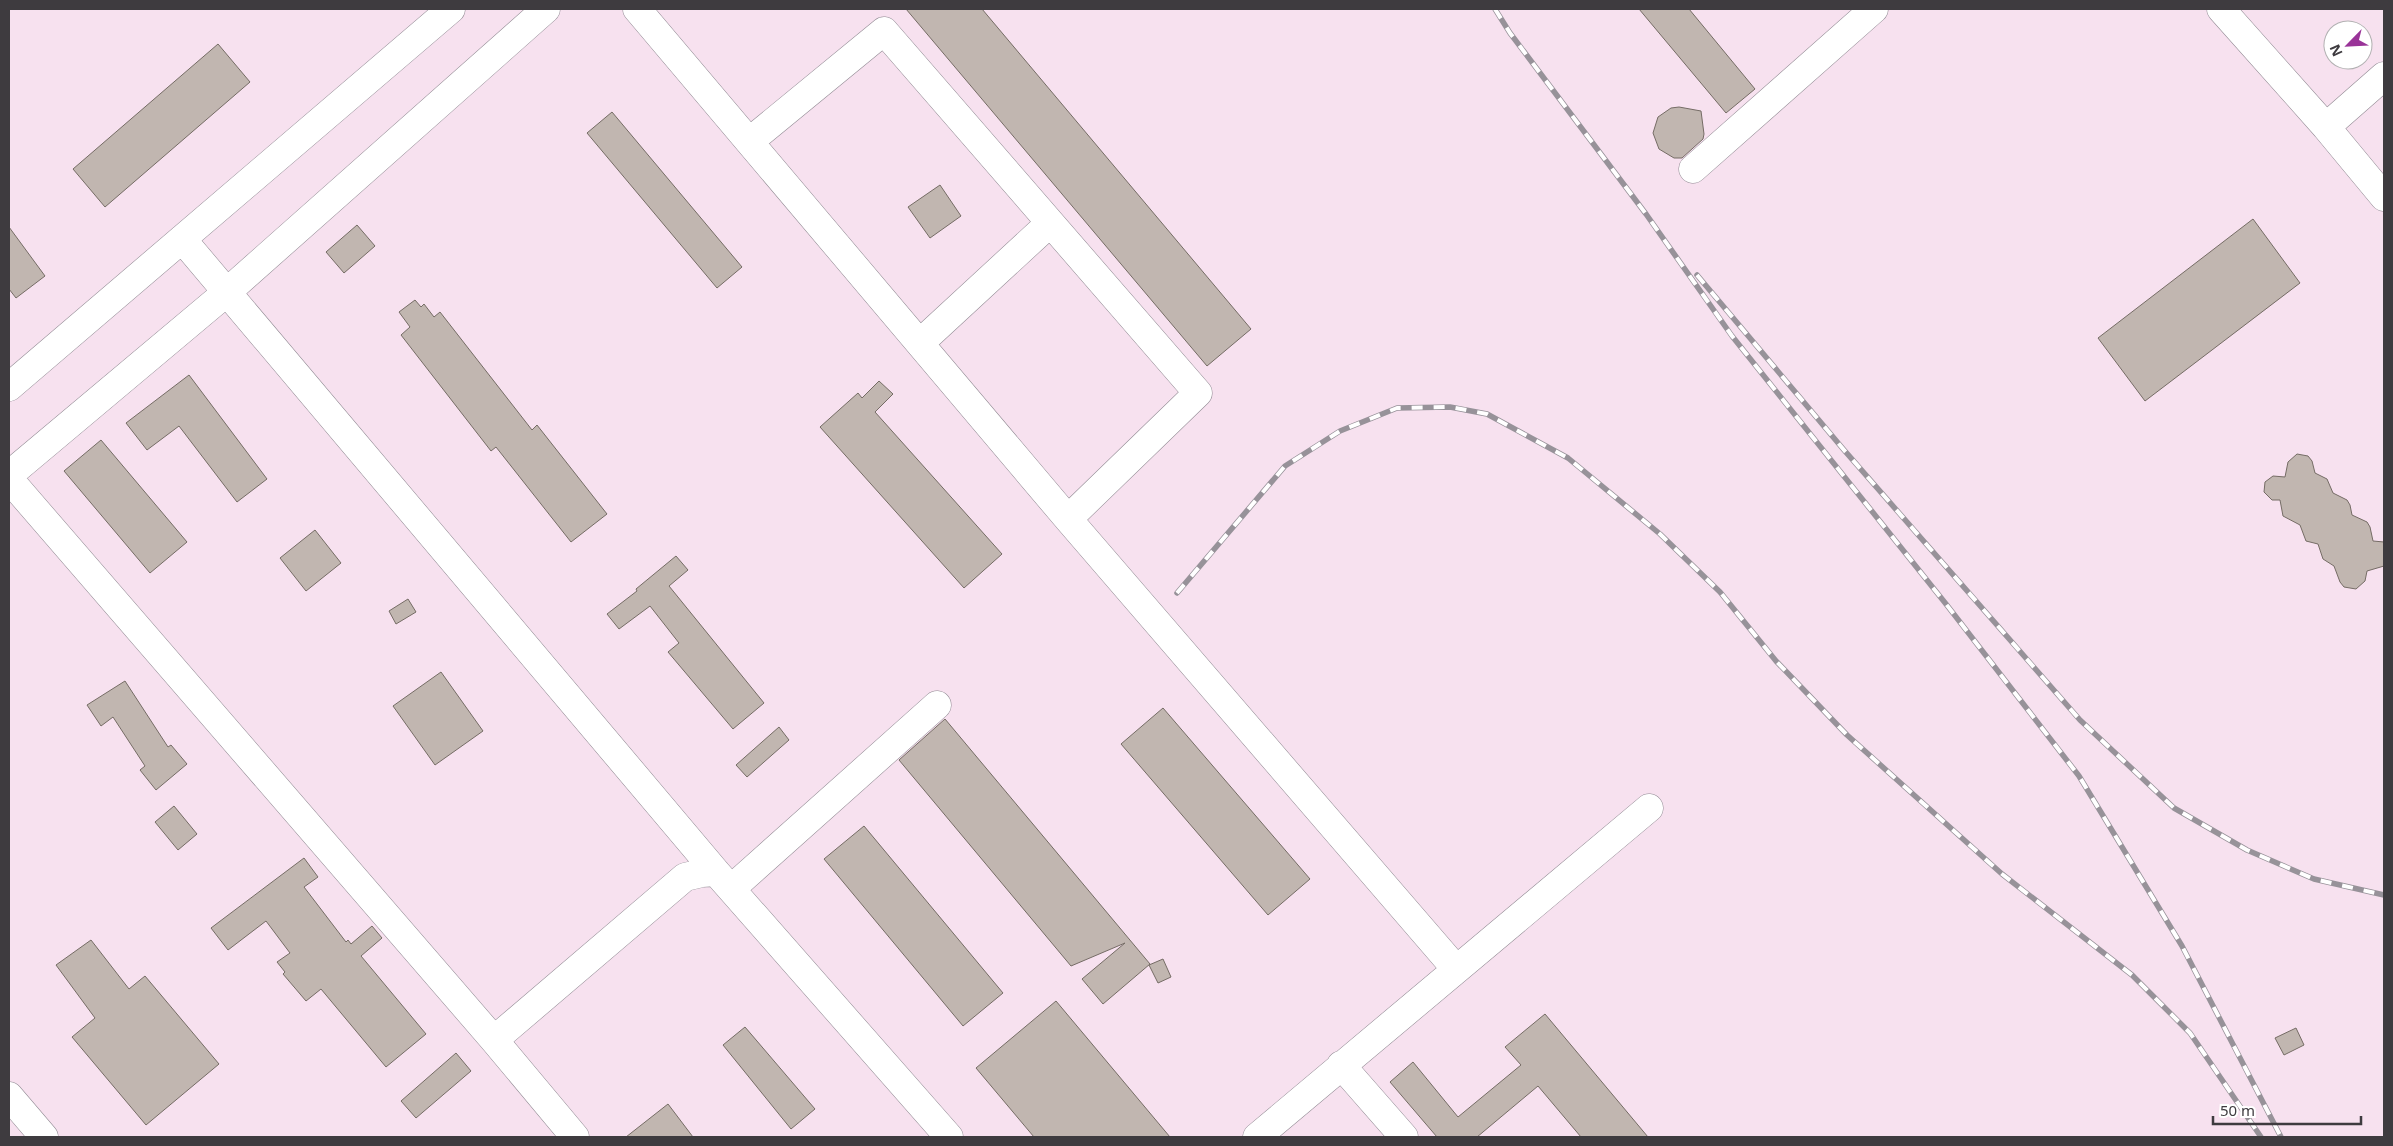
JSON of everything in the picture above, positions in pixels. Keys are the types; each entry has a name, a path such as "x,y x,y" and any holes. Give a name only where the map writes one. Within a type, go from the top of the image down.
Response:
{"lane":[{"path":"9,387 451,9"},
{"path":"546,9 227,292 9,477 494,1040 575,1137"},
{"path":"637,9 1068,519 1456,969"},
{"path":"1693,169 1874,9"},
{"path":"2221,9 2326,127 2384,197"},
{"path":"750,141 884,32 1198,393 1068,519"},
{"path":"2326,127 2384,76"},
{"path":"920,343 1050,223"},
{"path":"182,239 724,881 949,1137"},
{"path":"494,1040 685,877 724,881 937,705"},
{"path":"1256,1137 1649,808"},
{"path":"1341,1065 1404,1137"},
{"path":"9,1096 44,1137"}],"shaded area":[{"path":"9,9 2384,9 2384,1137 9,1137"}],"building":[{"path":"906,9 982,9 1251,329 1207,366"},
{"path":"1639,9 1689,9 1755,89 1726,113"},
{"path":"218,44 250,82 105,207 73,169"},
{"path":"1679,107 1701,111 1704,134 1703,139 1682,158 1674,158 1659,149 1653,133 1658,117 1671,108"},
{"path":"612,112 742,267 717,288 587,133"},
{"path":"940,185 961,216 930,238 908,207"},
{"path":"2253,219 2300,283 2145,401 2098,338"},
{"path":"357,225 375,246 344,273 326,252"},
{"path":"9,227 45,276 16,298 9,289"},
{"path":"415,300 421,307 424,304 434,317 440,312 532,430 537,425 607,514 571,542 496,447 491,451 401,335 410,327 399,312"},
{"path":"189,375 267,479 237,502 179,426 147,450 126,423"},
{"path":"879,381 893,394 875,412 1002,554 964,588 820,427 858,393 862,398"},
{"path":"101,440 187,542 150,573 64,471"},
{"path":"2297,454 2308,456 2312,461 2315,473 2327,479 2333,493 2347,500 2352,515 2367,522 2373,541 2384,542 2384,566 2367,571 2365,581 2356,589 2344,587 2334,566 2323,559 2318,544 2306,541 2300,525 2283,516 2280,500 2272,500 2264,492 2265,482 2273,476 2285,477 2288,462"},
{"path":"315,530 341,563 306,591 280,558"},
{"path":"676,556 688,570 669,586 764,703 733,729 668,652 679,643 650,606 619,629 607,614 637,591 636,589"},
{"path":"408,599 416,612 396,624 389,611"},
{"path":"441,672 483,731 435,765 393,706"},
{"path":"125,681 168,747 171,745 187,764 156,790 140,770 145,766 113,717 101,726 87,705"},
{"path":"1163,708 1310,879 1268,915 1121,744"},
{"path":"945,719 1150,964 1103,1004 1082,979 1125,943 1071,966 899,760"},
{"path":"779,727 789,740 747,777 736,765"},
{"path":"174,806 197,834 178,850 155,822"},
{"path":"864,826 1003,993 963,1026 824,859"},
{"path":"304,858 318,877 304,887 346,942 348,940 351,944 372,926 382,938 361,956 426,1034 386,1067 321,989 306,1001 283,974 285,972 277,962 290,953 266,921 228,950 211,928"},
{"path":"91,940 129,989 145,976 219,1064 146,1125 72,1037 95,1018 56,965"},
{"path":"1163,959 1171,977 1158,983 1149,965"},
{"path":"1056,1001 1170,1137 1034,1137 976,1068"},
{"path":"1545,1014 1648,1137 1581,1137 1538,1086 1477,1137 1437,1137 1390,1082 1413,1062 1458,1117 1521,1065 1505,1047"},
{"path":"745,1027 815,1109 791,1129 723,1045"},
{"path":"2296,1028 2304,1045 2284,1055 2275,1038"},
{"path":"456,1053 471,1071 416,1118 401,1101"},
{"path":"668,1104 693,1137 626,1137"}],"railway":[{"path":"1495,9 1510,33 1646,214 1732,336 1946,604 2079,776 2182,946 2281,1137"},
{"path":"1697,275 1844,450 2080,720 2174,808 2247,850 2314,879 2384,895"},
{"path":"1177,593 1285,466 1340,431 1397,408 1450,407 1487,414 1568,458 1660,534 1720,592 1776,661 1847,735 2002,874 2132,975 2190,1033 2261,1137"}]}
